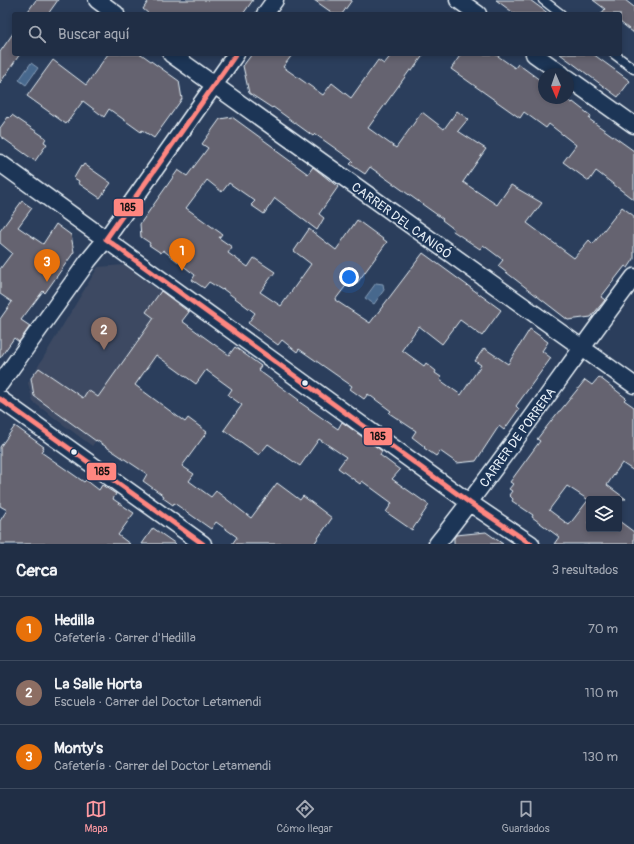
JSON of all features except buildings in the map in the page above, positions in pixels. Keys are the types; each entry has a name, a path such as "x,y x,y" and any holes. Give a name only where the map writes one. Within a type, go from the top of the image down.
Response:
{"street":[{"path":"97,0 113,12"},
{"path":"266,12 275,0"},
{"path":"458,0 475,12"},
{"name":"CARRER DEL CANIGÓ","path":"173,56 634,385"},
{"path":"0,384 88,261 106,239 235,56"},
{"path":"537,56 554,68"},
{"path":"574,82 634,125"},
{"path":"0,163 470,503 531,544"},
{"name":"CARRER DE PORRERA","path":"437,544 470,503 634,277"},
{"path":"0,399 203,544"}],"lane":[{"path":"542,0 558,12"},
{"path":"617,56 634,69"}],"shaded area":[{"path":"31,63 38,68 26,85 19,80"},
{"path":"124,265 189,312 92,446 33,402 28,383 98,267"},
{"path":"376,283 383,284 384,290 374,304 365,298"}],"transit line":[{"name":"185","path":"235,56 106,239 470,503 531,544"},
{"name":"185","path":"0,399 203,544"}],"place":[{"name":"Hedilla","path":"182,271"},
{"name":"Monty's","path":"47,282"},
{"name":"La Salle Horta","path":"104,350"}]}
